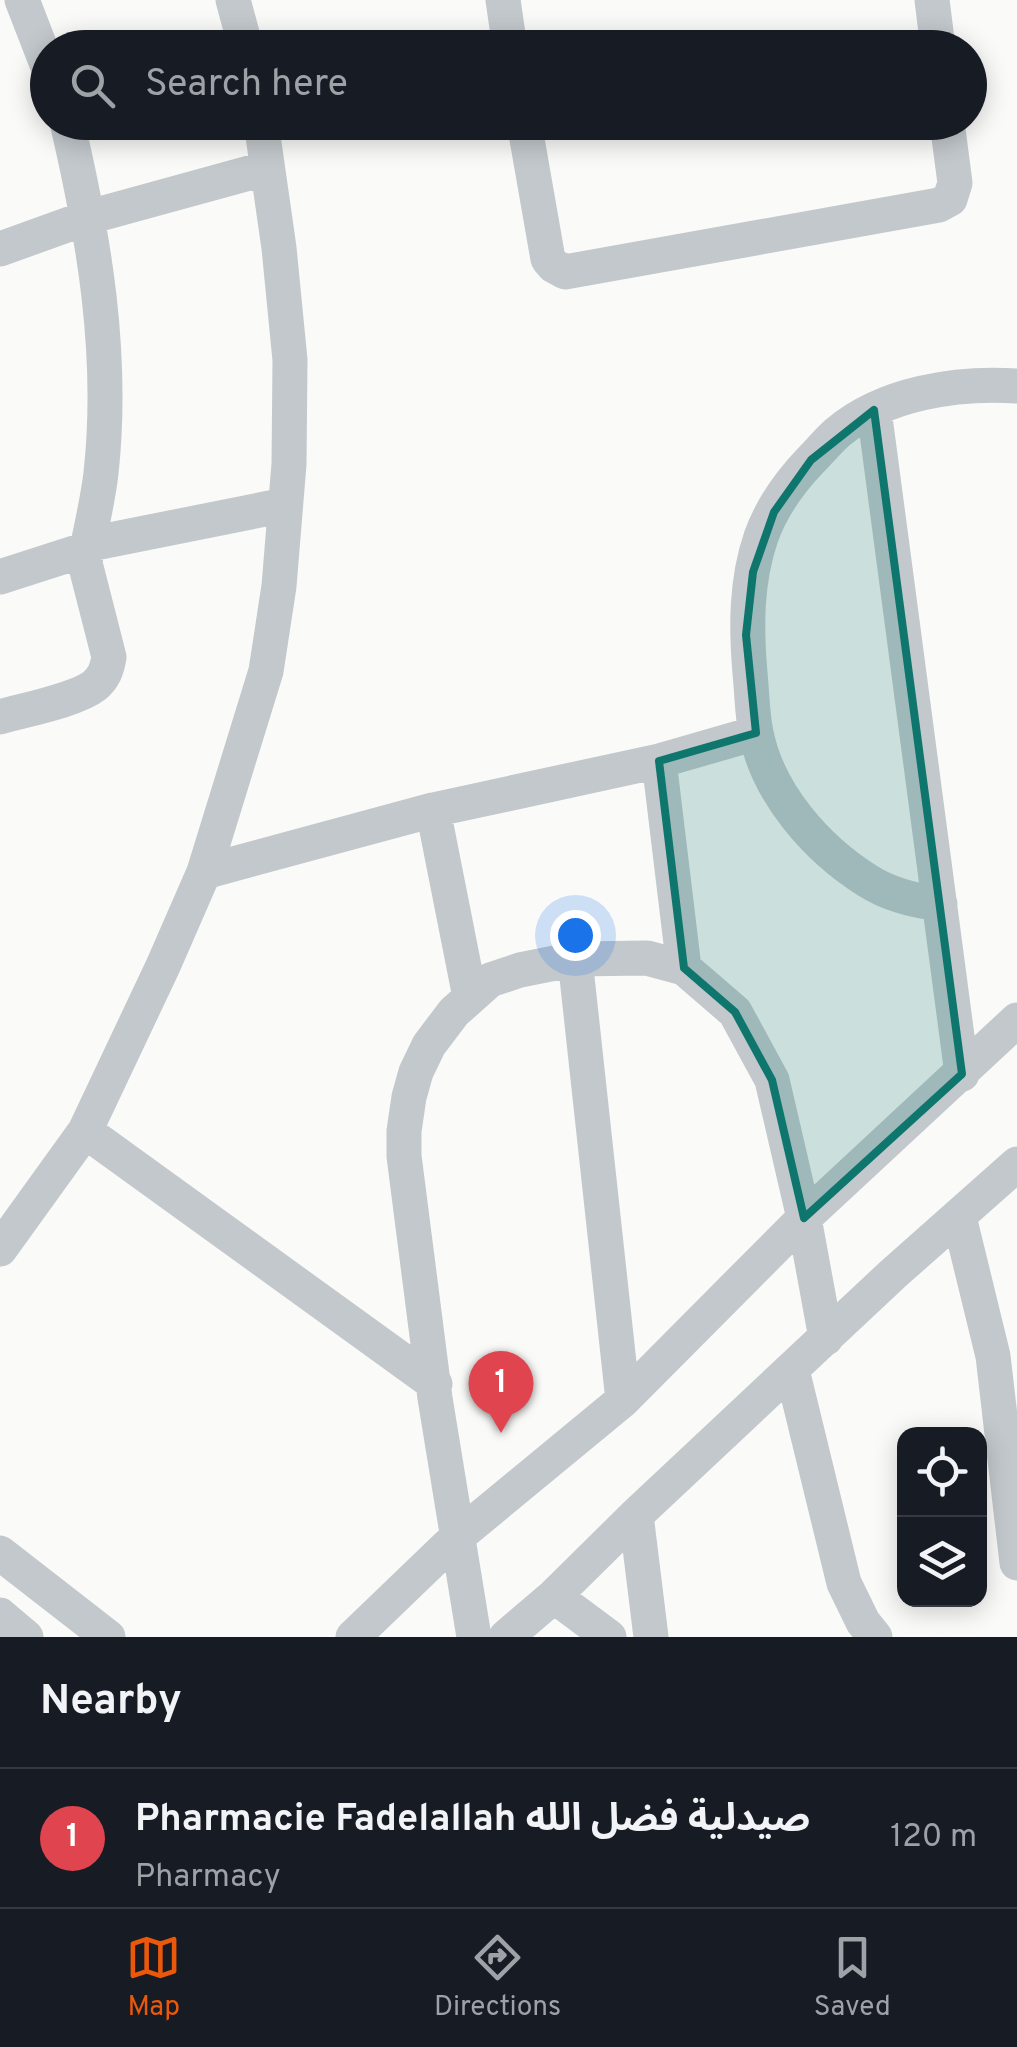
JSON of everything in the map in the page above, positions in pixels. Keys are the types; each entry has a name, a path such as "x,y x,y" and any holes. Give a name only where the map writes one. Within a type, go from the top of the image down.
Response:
{"street":[{"path":"22,0 34,30"},
{"path":"233,0 241,30"},
{"path":"503,0 507,30"},
{"path":"932,0 936,30"},
{"path":"0,717 84,692 107,671 109,657 85,563 101,473 105,379 89,217 72,140"},
{"path":"0,1249 85,1131 163,966 204,872 266,671 286,505 290,360 263,140"},
{"path":"527,140 548,259 565,272 939,204 950,199 955,182 950,140"},
{"path":"0,249 89,217 267,168"},
{"path":"940,904 894,894 869,882 812,837 772,779 756,733 746,635 748,598 762,536 793,479 838,432 874,410 945,388 1017,386"},
{"path":"874,410 962,1074"},
{"path":"0,577 95,543 286,505"},
{"path":"204,872 434,810 659,761 756,733"},
{"path":"659,761 684,968"},
{"path":"434,810 470,997"},
{"path":"474,1637 410,1211 404,1131 409,1097 422,1058 470,997 490,980 575,959 647,958 684,968 734,1012 772,1080 804,1218 826,1338"},
{"path":"575,959 623,1400"},
{"path":"353,1637 457,1538 623,1400 804,1218 1017,1020"},
{"path":"85,1131 434,1384"},
{"path":"506,1637 893,1274 1017,1164"},
{"path":"959,1217 1008,1409 1017,1564"},
{"path":"792,1370 844,1583 875,1637"},
{"path":"636,1515 651,1637"},
{"path":"0,1553 108,1637"},
{"path":"554,1596 609,1637"},
{"path":"0,1616 26,1637"}],"highlighted area":[{"path":"874,410 962,1074 804,1218 772,1080 735,1012 684,968 659,761 756,733 746,635 753,572 774,512 811,460"}],"place":[{"name":"Pharmacie Fadelallah صيدلية فضل الله","path":"501,1433"}]}
